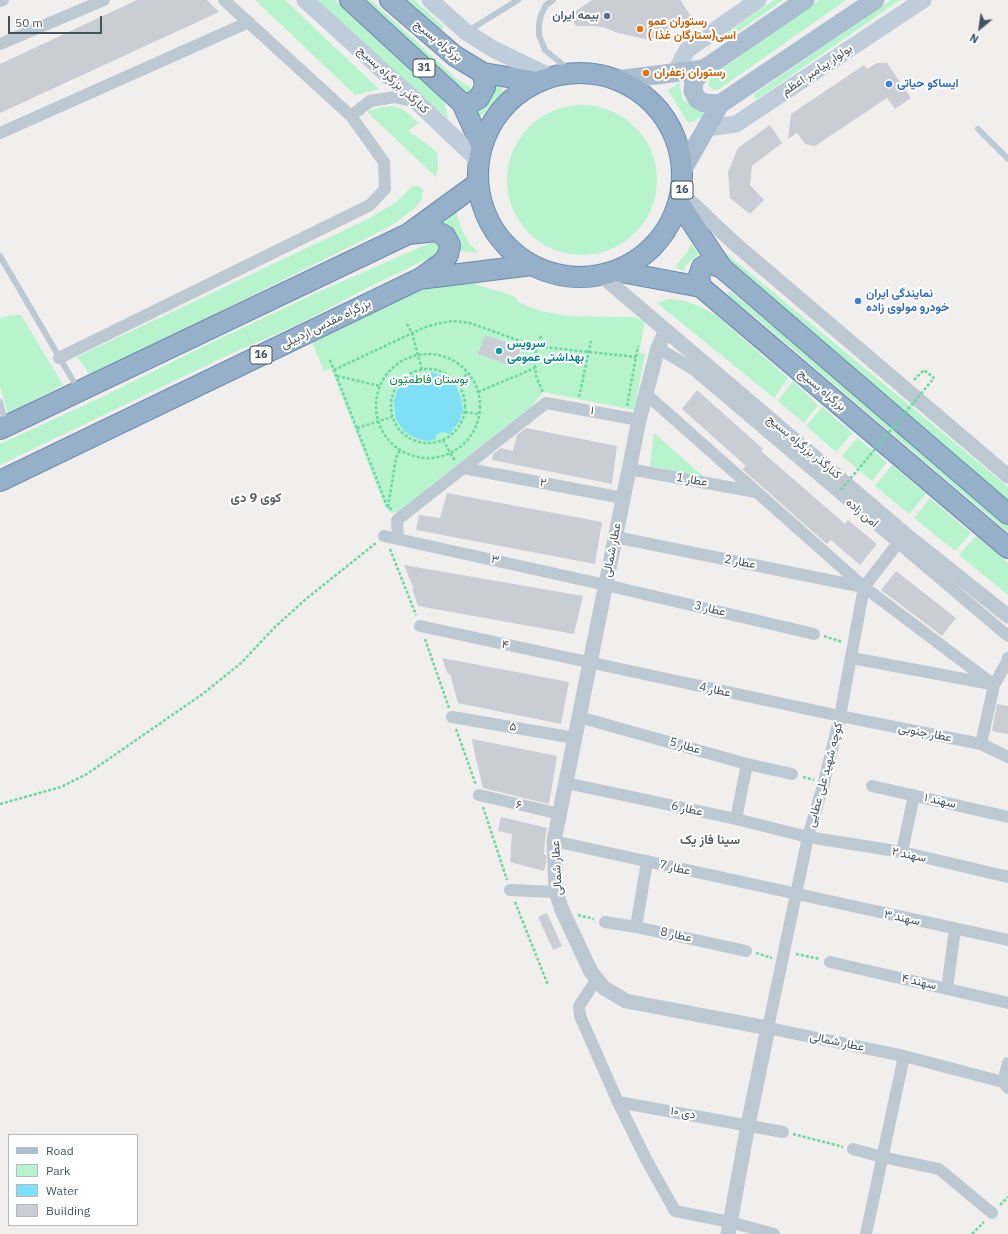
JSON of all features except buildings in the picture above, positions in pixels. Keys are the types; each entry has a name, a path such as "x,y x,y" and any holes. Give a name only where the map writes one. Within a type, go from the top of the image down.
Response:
{"highway":[{"name":"31","path":"350,0 462,103 480,154"},
{"name":"بزرگراه بسیج","path":"390,0 455,56 483,73 545,80"},
{"path":"462,103 471,103 479,98 485,87 483,73"},
{"name":"16","path":"609,274 638,261 656,245 670,225 680,198 683,169 677,141 663,115 642,94 616,80 595,74 573,73 545,80 519,93 503,108 490,126 480,154 478,183 483,208 494,231 511,251 532,265 554,274 578,278 609,274 701,287"},
{"path":"3,427 408,234 478,183"},
{"name":"16","path":"680,198 722,268 1008,514"},
{"path":"408,234 436,231 445,236 450,246 448,254 443,262 419,279"},
{"path":"701,287 699,276 702,267 709,264 722,268"},
{"name":"بزرگراه مقدس اردبیلی","path":"0,481 419,279 532,265"},
{"name":"بزرگراه بسیج","path":"701,287 1008,548"}],"main road":[{"name":"کنارگذر بزرگراه بسیج","path":"305,0 417,102 480,154"},
{"path":"430,0 466,32 545,80"},
{"path":"675,73 687,50 758,0"},
{"path":"720,104 704,103 697,99 693,91 694,81 704,69 805,0"},
{"path":"683,169 720,104 875,0"},
{"name":"بولوار پیامبر اعظم","path":"706,128 736,124 923,0"},
{"path":"616,80 704,69"}],"street":[{"path":"0,44 104,0"},
{"path":"59,358 370,205 384,189 384,162 351,116 224,0"},
{"path":"0,133 249,22"},
{"path":"351,116 370,102 395,97 417,102"},
{"path":"680,198 1008,476"},
{"name":"کنارگذر بزرگراه بسیج","path":"609,274 666,330 902,539 1008,616"},
{"name":"عطار شمالی","path":"666,330 658,348 639,420 554,841 556,892 562,910 591,972 604,988 626,1001 904,1056 1005,1085"},
{"name":"امن زاده","path":"658,348 693,369 902,539 1008,636"},
{"path":"646,394 864,587 994,685"},
{"path":"398,539 396,520 463,468 544,396"},
{"name":"۱","path":"544,396 639,420"},
{"name":"۲","path":"463,468 623,498"},
{"name":"عطار 1","path":"629,469 756,492"},
{"name":"۳","path":"384,536 606,585"},
{"name":"عطار 2","path":"615,537 864,587"},
{"name":"کوچه شهید علی عطایی","path":"768,1028 808,837 824,782 840,716 864,587 902,539"},
{"name":"عطار 3","path":"606,585 814,634"},
{"name":"۴","path":"420,626 590,663"},
{"path":"852,658 994,685"},
{"path":"981,744 994,685 1008,661"},
{"name":"عطار 4","path":"590,663 840,716"},
{"name":"عطار 5","path":"579,716 747,764 792,774"},
{"name":"عطار جنوبی","path":"840,716 981,744 1008,757"},
{"name":"۵","path":"452,717 575,738"},
{"path":"736,819 747,764"},
{"name":"عطار 6","path":"566,783 736,819 808,837"},
{"name":"سهند ۱","path":"872,786 1008,817"},
{"name":"۶","path":"479,795 560,814"},
{"path":"902,852 914,795"},
{"name":"سهند ۲","path":"808,837 902,852 1008,877"},
{"name":"عطار 7","path":"554,841 796,895"},
{"path":"636,927 647,861"},
{"path":"510,890 556,892"},
{"name":"سهند ۳","path":"796,895 1008,940"},
{"name":"عطار 8","path":"604,922 636,927 746,951"},
{"path":"947,989 955,929"},
{"name":"سهند ۴","path":"830,962 1008,1003"},
{"path":"597,978 579,1006 580,1016 618,1102 646,1159 675,1211 729,1228 774,1234"},
{"path":"729,1228 768,1028"},
{"path":"866,1234 904,1056"},
{"path":"1005,1085 1008,1063"},
{"name":"دی ۱۰","path":"618,1102 783,1132"},
{"path":"853,1149 882,1157 939,1169 992,1214"}],"lane":[{"path":"466,32 518,0"},
{"path":"553,0 546,5 541,15 539,35 545,50 573,73"},
{"path":"978,129 1008,159"},
{"path":"0,256 79,390"},
{"path":"0,402 3,427"}],"path":[{"path":"334,370 436,324 453,321 460,321 537,346 636,357"},
{"path":"407,324 412,334 422,370"},
{"path":"541,336 535,355 535,368 536,376 544,396"},
{"path":"579,397 590,341"},
{"path":"620,405 627,406 638,346"},
{"path":"429,354 448,358 468,373 478,392 480,414 474,430 462,446 449,454 437,458 427,458 408,454 400,450 386,437 378,420 376,400 380,386 387,374 394,367 406,360 429,354"},
{"path":"330,360 388,508"},
{"path":"478,392 535,368"},
{"path":"422,370 436,370 442,372 457,383 464,397 465,412 458,430 443,440 427,444 414,441 402,433 392,416 391,402 395,389 399,383 409,374 422,370"},
{"path":"841,490 934,378 924,370"},
{"path":"457,383 468,373"},
{"path":"336,376 380,386"},
{"path":"542,390 544,396"},
{"path":"542,390 544,396"},
{"path":"571,396 586,398"},
{"path":"465,412 480,414"},
{"path":"356,428 392,416"},
{"path":"443,440 449,454 456,463 463,468"},
{"path":"388,508 396,458 400,450"},
{"path":"388,508 396,510"},
{"path":"0,804 61,787 87,774 204,693 242,663 275,627 306,599 384,536 420,626 479,795"},
{"path":"814,634 854,645"},
{"path":"792,774 824,782"},
{"path":"562,910 604,922"},
{"path":"746,951 830,962"},
{"path":"783,1132 853,1149"}],"green space":[{"path":"255,0 285,0 379,89 355,95"},
{"path":"314,0 335,0 442,98 445,104 448,119"},
{"path":"363,0 371,0 456,78 475,91 471,94 453,81"},
{"path":"402,0 414,0 444,27 438,33"},
{"path":"774,0 783,0 724,42 719,43 718,39"},
{"path":"819,0 846,0 718,90 714,90 709,86 708,83 711,77"},
{"path":"891,0 900,0 759,98 754,98 756,93"},
{"path":"679,83 683,100 703,112 703,117 689,123 686,120 668,90"},
{"path":"497,85 508,94 497,99 478,119 473,110 491,96"},
{"path":"575,105 589,105 604,108 617,114 630,122 640,132 654,158 657,180 656,195 651,209 640,228 630,238 604,252 589,255 575,255 560,252 547,246 534,238 524,228 510,202 507,187 507,173 510,158 516,145 524,132 534,122 560,108"},
{"path":"393,106 403,109 419,123 409,130 411,135 415,135 437,152 438,167 436,177 368,113 368,111 380,107"},
{"path":"418,186 423,189 422,199 415,208 395,223 381,231 91,376 77,357 370,218 396,202 412,187"},
{"path":"456,209 463,232 470,244 479,253 459,251 444,224"},
{"path":"709,239 1008,487 1008,503 746,286"},
{"path":"435,241 441,246 440,252 427,259 369,287 301,323 228,355 0,465 0,444 102,397 198,349 316,293"},
{"path":"691,244 699,254 685,266 684,271 675,267 686,254"},
{"name":"بوستان فاطمیّون","path":"452,281 470,283 508,294 515,297 519,302 541,311 568,316 634,317 645,322 639,353 645,354 634,410 543,392 531,407 397,512 391,513 385,507 331,368 324,371 312,342 427,286"},
{"path":"730,291 836,378 1008,524 1008,532 754,316 729,297 728,293"},
{"path":"669,299 685,301 699,306 716,315 788,378 774,398 657,303"},
{"path":"21,315 63,385 8,414 0,386 0,318"},
{"path":"793,381 818,405 804,423 778,401"},
{"path":"822,407 853,433 836,452 806,426"},
{"path":"654,433 704,477 650,466"},
{"path":"857,438 887,462 872,481 842,456"},
{"path":"892,465 926,494 909,514 875,486"},
{"path":"930,498 971,533 955,551 914,518"},
{"path":"976,536 1008,563 1008,595 959,555"}],"water":[{"path":"431,372 447,377 456,386 461,398 463,410 459,422 449,434 443,432 439,433 435,440 427,441 415,438 404,431 397,421 394,402 397,390 405,380 416,374 420,378 424,378"}],"place":[{"name":"بیمه ایران","path":"607,16"},
{"name":"رستوران عمو اسی(ستارگان غذا )","path":"640,29"},
{"name":"رستوران زعفران","path":"646,73"},
{"name":"ایساکو حیاتی","path":"889,84"},
{"name":"نمایندگی ایران خودرو مولوی زاده","path":"858,301"},
{"name":"سرویس بهداشتی عمومی","path":"499,351"}],"district":[{"name":"کوی 9 دی","path":"256,498"},
{"name":"سینا فاز یک","path":"710,840"}]}
